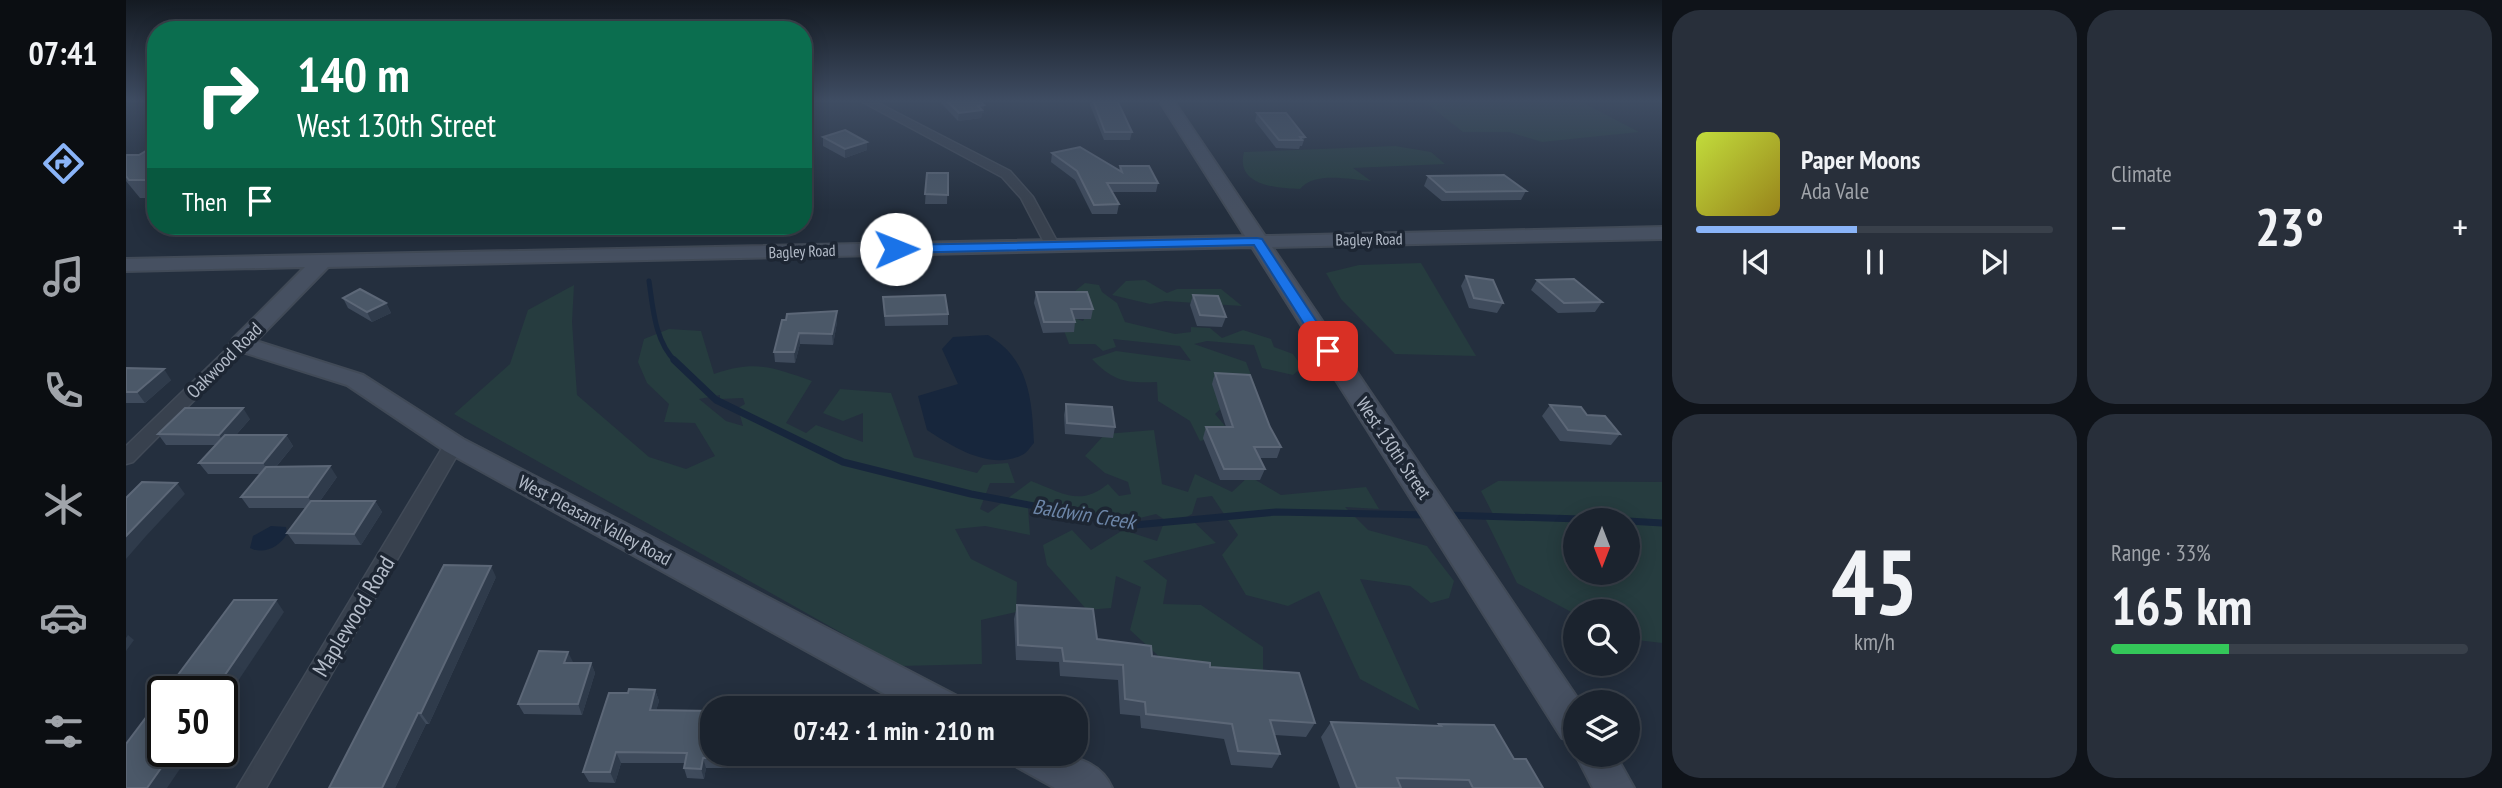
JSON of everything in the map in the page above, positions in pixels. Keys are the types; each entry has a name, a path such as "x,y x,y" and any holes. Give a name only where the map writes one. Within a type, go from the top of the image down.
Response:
{"main road":[{"name":"West 130th Street","path":"1190,137 1377,425 1424,491 1563,707"},
{"name":"Bagley Road","path":"321,262 1662,233"},
{"path":"126,265 321,262"},
{"name":"Oakwood Road","path":"241,344 321,262"},
{"name":"West Pleasant Valley Road","path":"241,344 355,380 454,445 922,696"},
{"path":"1052,766 1093,788"},
{"path":"1601,767 1615,788"}],"street":[{"path":"935,137 1006,174 1027,197 1052,245"},
{"name":"Oakwood Road","path":"126,457 241,344"},
{"name":"Maplewood Road","path":"251,788 454,445"}],"green space":[{"path":"1525,137 1593,137 1542,142"},
{"path":"1395,146 1431,152 1445,164 1353,168 1371,181 1324,178 1306,183 1300,189 1260,183 1246,172 1243,163 1244,152"},
{"path":"1421,263 1476,356 1395,354 1341,299 1326,273 1359,265"},
{"path":"1145,280 1167,293 1177,289 1221,289 1242,306 1165,301 1150,304 1112,295 1126,281"},
{"path":"1085,283 1099,285 1102,292 1117,303 1125,322 1175,334 1191,332 1191,327 1210,328 1222,338 1243,330 1271,339 1274,347 1293,354 1302,367 1293,375 1262,368 1254,345 1207,341 1194,344 1246,362 1256,388 1230,387 1226,404 1215,414 1232,434 1200,441 1190,421 1158,401 1157,382 1121,380 1092,359 1116,351 1191,361 1180,346 1113,339 1116,347 1103,351 1095,344 1069,344 1060,320 1071,317 1083,321 1090,308 1075,301 1075,291"},
{"path":"574,285 572,322 577,395 649,457 686,469 715,456 695,423 664,422 669,404 647,383 638,362 644,339 669,329 701,331 714,374 753,366 812,381 786,423 806,433 816,425 863,442 863,413 843,421 823,413 840,389 891,393 914,457 977,473 983,465 1008,463 1015,483 990,483 980,509 988,513 1031,481 1071,496 1089,495 1108,484 1119,496 1131,494 1128,482 1105,473 1085,456 1105,434 1154,430 1162,484 1188,492 1195,474 1232,492 1249,476 1281,495 1366,487 1379,509 1345,507 1368,530 1427,546 1454,581 1449,598 1431,603 1410,586 1360,579 1420,711 1360,679 1319,591 1288,606 1246,595 1222,555 1238,535 1212,496 1197,498 1192,514 1174,524 1195,523 1216,543 1143,561 1167,580 1163,604 1201,605 1263,647 1263,708 1199,693 1130,630 1141,587 1116,576 1111,608 1087,610 1047,565 1043,545 1072,530 1091,550 1123,530 1157,541 1163,525 1171,524 1156,514 1124,522 1064,510 1053,519 1028,508 1030,535 985,526 955,529 971,559 1017,582 1016,612 981,620 982,664 900,666 454,414 510,364 528,310","holes":["720,395 720,399 743,398 745,404 738,408 743,426 726,421 699,399"]},
{"path":"1498,481 1662,482 1662,643 1640,640 1640,599 1563,599 1563,608 1517,583 1484,516 1494,516 1481,491"}],"water":[{"path":"988,335 1002,345 1020,368 1032,411 1034,443 1024,454 1010,459 985,459 973,455 927,430 918,396 958,384 942,349 953,337"},
{"path":"271,526 286,527 287,534 284,539 266,550 250,548 253,536"}],"building":[{"path":"823,137 857,137 867,142 845,149"},
{"path":"1276,137 1305,137 1300,137 1302,140 1279,140"},
{"path":"1080,147 1122,172 1120,166 1149,166 1158,183 1107,183 1119,204 1094,205 1077,171 1052,153"},
{"path":"147,150 147,180 129,180 126,176 126,155 139,155"},
{"path":"927,173 948,173 948,195 925,194"},
{"path":"1504,175 1526,191 1446,192 1428,176"},
{"path":"1466,276 1493,280 1503,303 1474,298"},
{"path":"1574,279 1602,302 1564,303 1537,280"},
{"path":"360,289 386,303 367,312 343,298"},
{"path":"1036,292 1087,292 1093,309 1071,309 1075,322 1044,322"},
{"path":"945,295 948,314 885,316 883,297"},
{"path":"1193,295 1218,296 1226,317 1200,315"},
{"path":"837,311 832,334 799,333 794,352 774,352 782,320 786,320 787,314"},
{"path":"126,368 164,369 137,392 126,392"},
{"path":"1215,373 1250,375 1270,427 1281,447 1254,447 1265,469 1224,469 1206,427 1233,427"},
{"path":"1066,404 1112,407 1115,427 1067,423"},
{"path":"1550,405 1581,407 1587,415 1605,416 1620,434 1568,430"},
{"path":"185,408 243,408 219,435 158,434"},
{"path":"225,435 286,435 263,463 199,463"},
{"path":"330,466 308,497 241,497 266,467"},
{"path":"142,482 177,483 126,536 126,498"},
{"path":"311,501 375,501 354,534 287,533"},
{"path":"444,565 491,566 421,713 418,713 382,788 329,788"},
{"path":"234,600 276,600 224,676 177,676"},
{"path":"1017,605 1093,609 1097,639 1151,646 1152,656 1210,663 1210,667 1299,673 1315,723 1270,720 1280,754 1238,751 1232,724 1146,714 1145,702 1125,699 1123,665 1064,661 1062,648 1018,645"},
{"path":"539,651 568,652 564,663 591,663 578,704 518,704"},
{"path":"629,689 655,690 650,710 700,711 701,769 684,768 687,753 616,752 610,772 583,772 609,693 628,693"},
{"path":"147,716 147,767 162,767 147,788 126,788 126,744"},
{"path":"1331,722 1494,725 1514,759 1526,759 1543,788 1473,788 1469,780 1397,778 1401,788 1357,788"}],"waterway":[{"name":"Baldwin Creek","path":"649,281 659,335 676,361"},
{"name":"Baldwin Creek","path":"676,361 716,400 843,462 971,494 1135,525 1276,512 1428,515"},
{"name":"Baldwin Creek","path":"1446,515 1563,519"},
{"name":"Baldwin Creek","path":"1640,522 1662,523"}],"route":[{"path":"896,249 1257,242 1328,351"}]}
